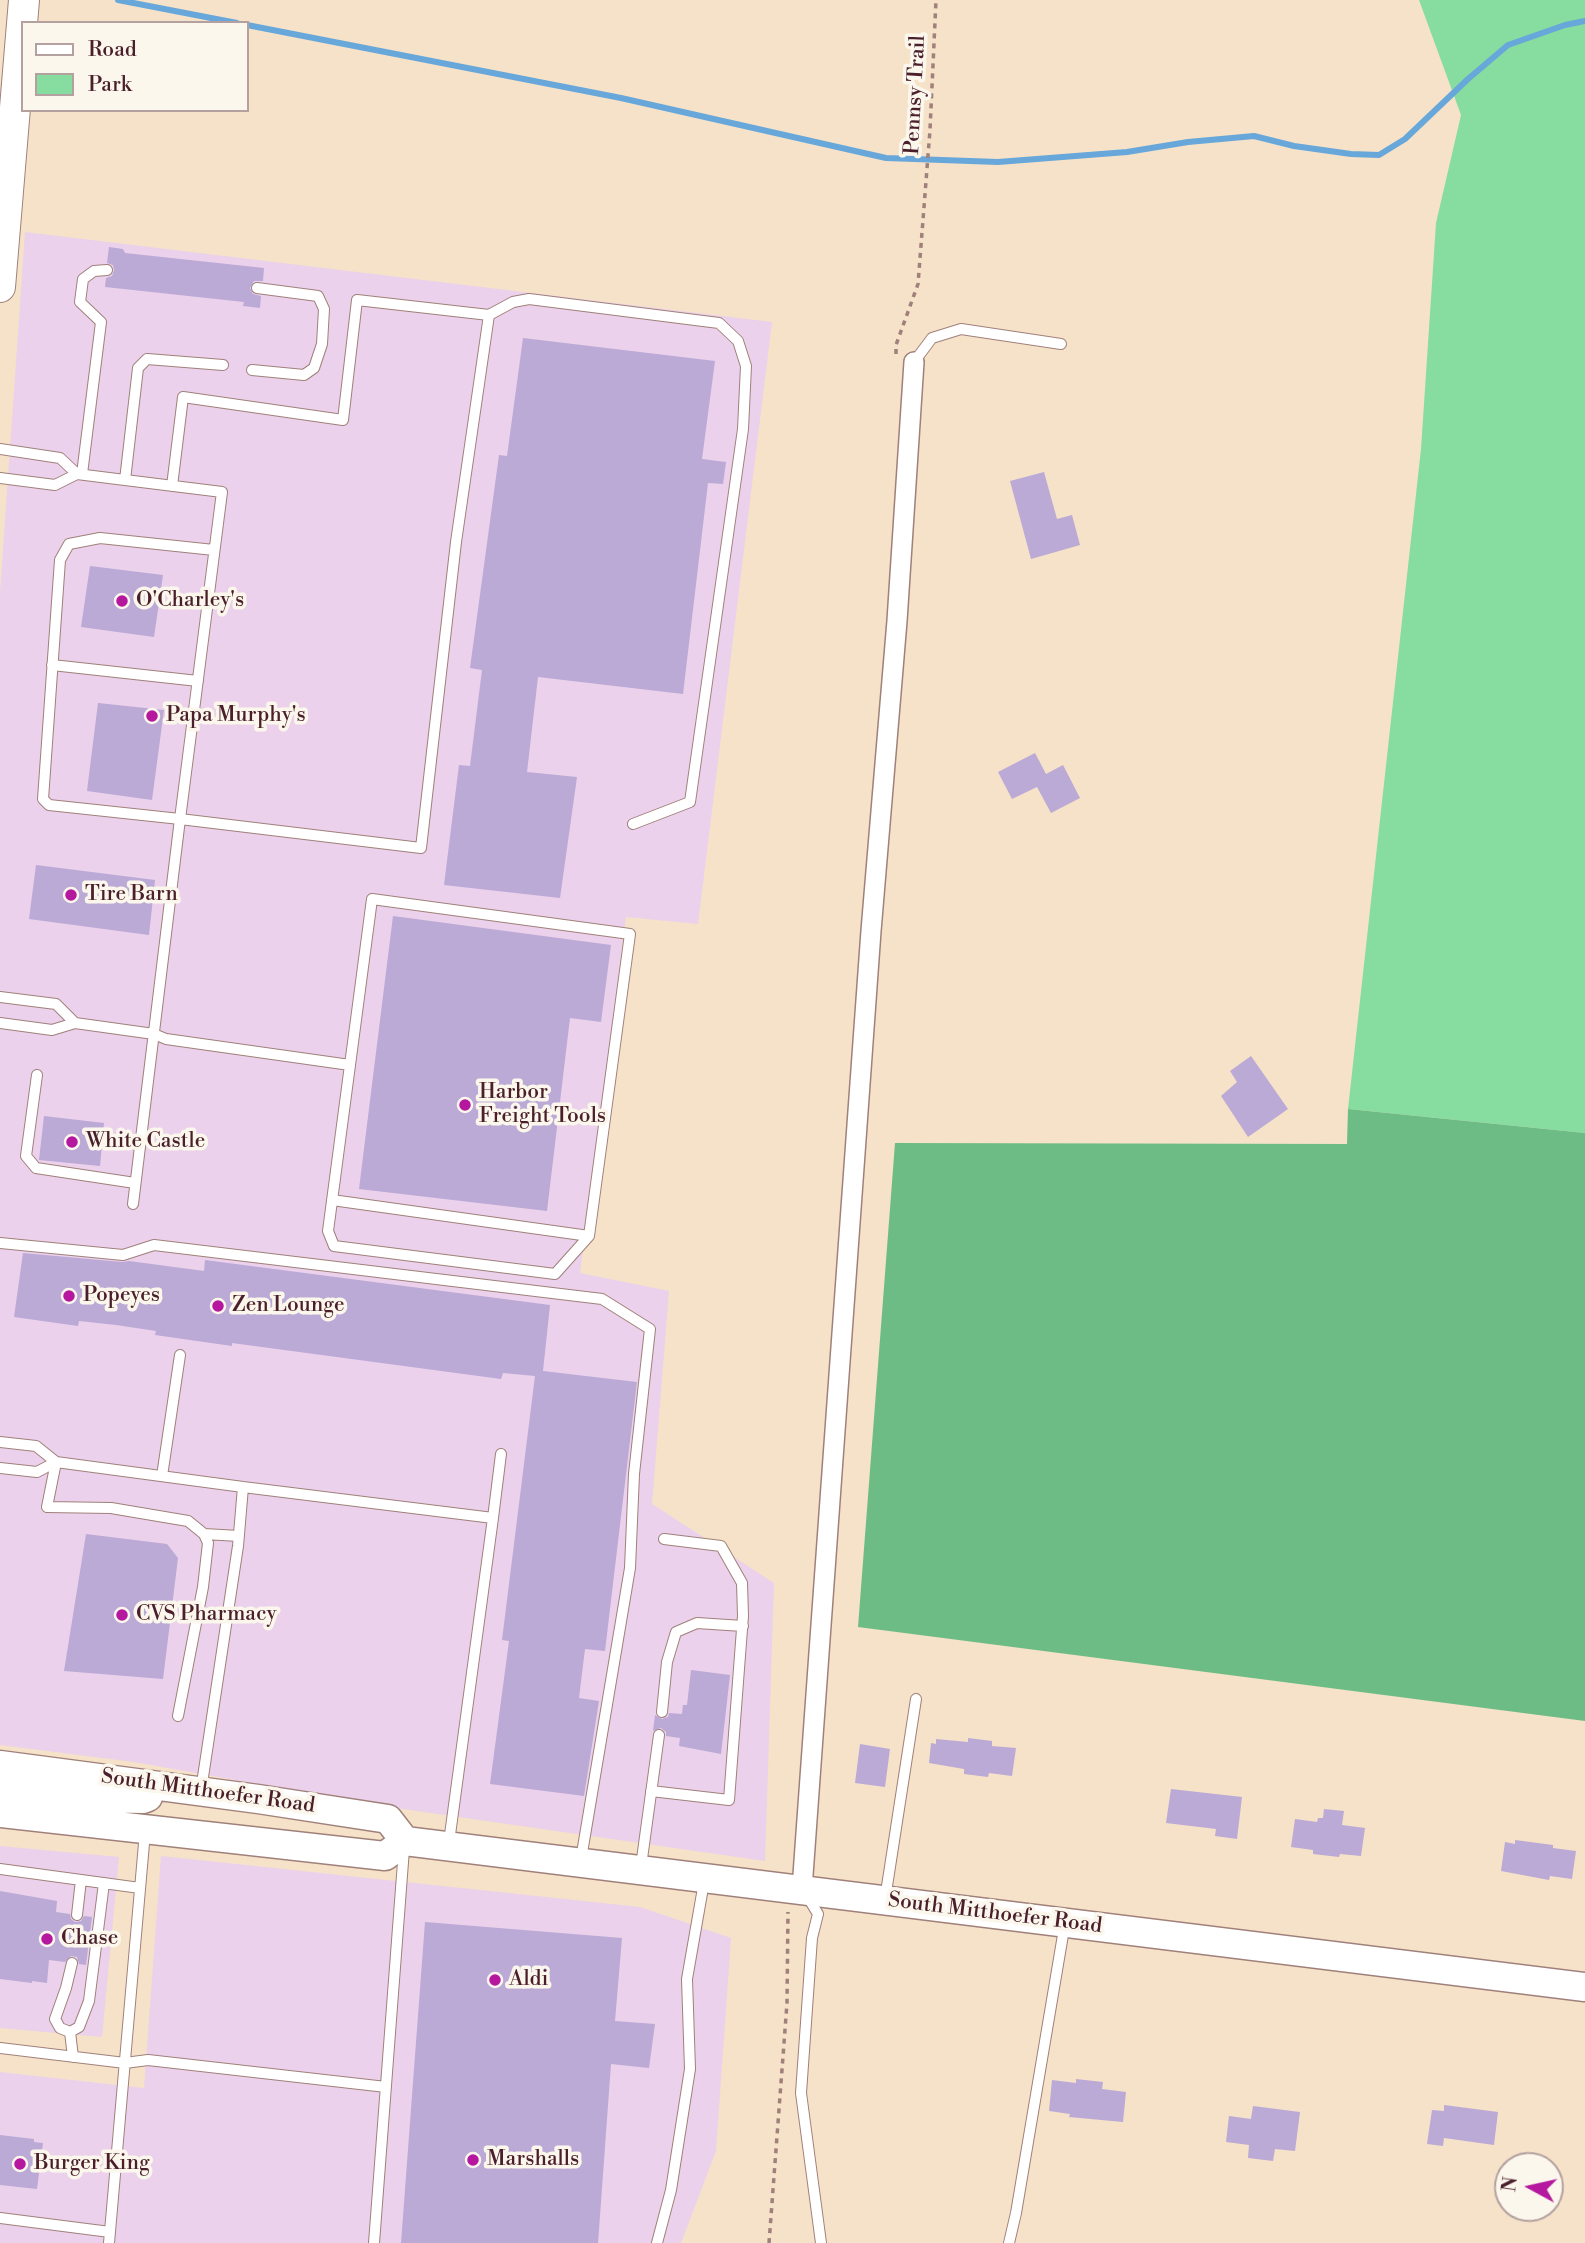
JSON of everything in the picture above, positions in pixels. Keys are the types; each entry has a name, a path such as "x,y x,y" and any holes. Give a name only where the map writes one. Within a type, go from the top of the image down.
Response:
{"main road":[{"path":"23,21 24,0"},
{"path":"0,287 21,42"},
{"name":"South Mitthoefer Road","path":"0,1765 388,1819 405,1841"},
{"path":"0,1791 51,1797 143,1799 173,1787"},
{"name":"South Mitthoefer Road","path":"0,1813 385,1856 405,1841 1585,1987"}],"street":[{"path":"802,1889 914,362"}],"lane":[{"path":"79,474 101,323 80,302 83,279 94,271 107,270"},
{"path":"252,370 304,375 314,368 323,333 324,309 318,296 257,288"},
{"path":"173,486 183,397 343,421 357,300 489,315 513,302 529,299 719,323 738,341 746,366 743,429 690,802 633,824"},
{"path":"214,550 100,538 69,544 60,560 43,799 48,804 421,848 456,542 489,315"},
{"path":"914,362 932,338 961,329 1061,344"},
{"path":"125,480 138,368 147,359 223,365"},
{"path":"0,449 60,457 79,474"},
{"path":"0,478 55,485 79,474 222,492 133,1204"},
{"path":"52,665 198,681"},
{"path":"372,899 631,934 589,1236 555,1274 334,1246 327,1231 350,1065 372,899"},
{"path":"0,997 56,1004 75,1023"},
{"path":"0,1023 52,1030 75,1023 350,1065"},
{"path":"37,1075 26,1156 36,1168 135,1183"},
{"path":"332,1200 589,1236"},
{"path":"0,1242 123,1255 154,1245 602,1299 650,1328 634,1474 630,1568 580,1863"},
{"path":"162,1476 180,1355"},
{"path":"0,1442 36,1446 56,1462 493,1518"},
{"path":"448,1846 501,1454"},
{"path":"0,1468 37,1472 56,1462"},
{"path":"56,1462 47,1507 111,1508 188,1521 204,1534 208,1543 203,1587 178,1716"},
{"path":"201,1791 239,1536 243,1487"},
{"path":"204,1534 239,1536"},
{"path":"651,1791 729,1800 743,1626 742,1583 721,1546 664,1539"},
{"path":"662,1712 667,1662 676,1632 697,1623 743,1626"},
{"path":"885,1900 916,1699"},
{"path":"641,1870 659,1735"},
{"path":"0,2218 109,2238 146,1830"},
{"path":"374,2243 405,1841"},
{"path":"0,1869 140,1888"},
{"path":"657,2243 671,2190 690,2069 687,1979 705,1878"},
{"path":"77,1914 81,1880"},
{"path":"69,2032 79,2027 89,2001 104,1883"},
{"path":"802,1889 818,1914 812,1938 801,2093 821,2243"},
{"path":"1009,2243 1019,2199 1065,1923"},
{"path":"69,2032 61,2028 55,2019 72,1963"},
{"path":"69,2032 73,2057"},
{"path":"0,2048 125,2063 148,2060 386,2087"}],"path":[{"name":"Pennsy Trail","path":"926,192 936,0"}],"shaded area":[{"path":"25,232 772,322 698,924 626,917 580,1273 669,1291 652,1504 774,1583 765,1861 375,1805 134,1762 0,1745 0,592"},
{"path":"0,1846 119,1857 102,2037 0,2028"},
{"path":"161,1856 640,1907 731,1938 716,2151 681,2243 0,2243 0,2072 144,2088"}],"green space":[{"path":"1419,0 1585,0 1585,1133 1348,1109 1421,449 1436,223 1461,115"},
{"path":"1348,1109 1585,1133 1585,1721 858,1627 895,1143 1347,1144"}],"building":[{"path":"109,247 123,249 125,253 264,268 263,281 254,281 250,288 253,294 261,296 260,308 243,306 244,302 105,287 106,278 112,276 114,270 113,265 107,263"},
{"path":"523,338 715,361 702,459 726,462 723,484 708,483 683,694 538,677 527,772 577,777 560,898 444,885 459,765 470,766 482,670 470,668 499,455 507,456"},
{"path":"1044,472 1057,519 1072,515 1080,545 1031,559 1010,481"},
{"name":"O'Charley's","path":"90,566 163,575 154,637 81,627"},
{"path":"98,703 164,710 152,800 87,791"},
{"path":"1035,753 1046,774 1063,765 1080,798 1051,813 1037,787 1012,799 998,772"},
{"path":"36,865 155,880 149,935 29,919"},
{"name":"Harbor Freight Tools","path":"393,916 611,945 601,1022 570,1018 547,1211 359,1189"},
{"path":"1251,1056 1288,1109 1248,1137 1221,1096 1237,1082 1230,1071"},
{"name":"White Castle","path":"44,1116 104,1123 100,1166 39,1160"},
{"path":"23,1253 129,1261 204,1271 205,1260 550,1305 543,1371 637,1382 605,1651 585,1649 579,1698 599,1701 584,1796 490,1784 509,1641 502,1640 535,1376 503,1373 501,1379 232,1343 232,1346 155,1335 156,1331 116,1325 79,1321 78,1326 14,1317"},
{"name":"CVS Pharmacy","path":"86,1534 167,1544 178,1558 163,1679 64,1671"},
{"path":"691,1670 730,1675 721,1754 679,1746 680,1738 666,1736 666,1732 661,1728 653,1731 655,1715 662,1719 668,1717 669,1713 682,1714 683,1705 687,1705"},
{"path":"968,1738 992,1741 992,1746 1016,1748 1012,1776 964,1774 964,1769 929,1763 931,1743 936,1744 936,1739 968,1742"},
{"path":"860,1744 890,1749 885,1787 855,1783"},
{"path":"1171,1789 1242,1797 1237,1839 1215,1836 1216,1829 1166,1823"},
{"path":"1324,1809 1344,1811 1342,1825 1365,1828 1361,1856 1313,1854 1313,1850 1291,1847 1295,1819 1317,1822 1318,1818 1323,1818"},
{"path":"1515,1840 1576,1851 1572,1879 1550,1876 1549,1880 1501,1871 1505,1842 1515,1844"},
{"name":"Chase","path":"0,1891 57,1901 56,1912 70,1914 75,1922 81,1921 84,1916 92,1917 86,1965 79,1964 77,1957 71,1956 65,1962 49,1960 47,1983 0,1979"},
{"path":"425,1922 622,1938 615,2021 655,2024 649,2068 611,2064 598,2243 401,2243"},
{"path":"1076,2079 1103,2082 1102,2089 1126,2092 1123,2122 1069,2117 1070,2114 1049,2111 1052,2080 1076,2083"},
{"path":"1444,2105 1498,2112 1494,2145 1444,2138 1443,2146 1427,2144 1432,2110 1444,2111"},
{"path":"1253,2106 1300,2112 1295,2151 1275,2149 1273,2161 1248,2158 1249,2145 1226,2142 1229,2116 1251,2119"},
{"name":"Burger King","path":"0,2135 34,2139 34,2142 43,2143 37,2189 0,2185"}],"waterway":[{"path":"118,0 227,21"},
{"path":"248,25 621,98 886,158 998,162 1127,152 1188,142 1254,136 1294,146 1379,155 1405,139 1508,45 1565,25 1585,21"}],"place":[{"name":"O'Charley's","path":"122,601"},
{"name":"Papa Murphy's","path":"152,716"},
{"name":"Tire Barn","path":"71,895"},
{"name":"Harbor Freight Tools","path":"465,1105"},
{"name":"White Castle","path":"72,1142"},
{"name":"Popeyes","path":"69,1296"},
{"name":"Zen Lounge","path":"218,1306"},
{"name":"CVS Pharmacy","path":"122,1615"},
{"name":"Chase","path":"47,1939"},
{"name":"Aldi","path":"495,1980"},
{"name":"Marshalls","path":"473,2160"},
{"name":"Burger King","path":"20,2164"}]}
